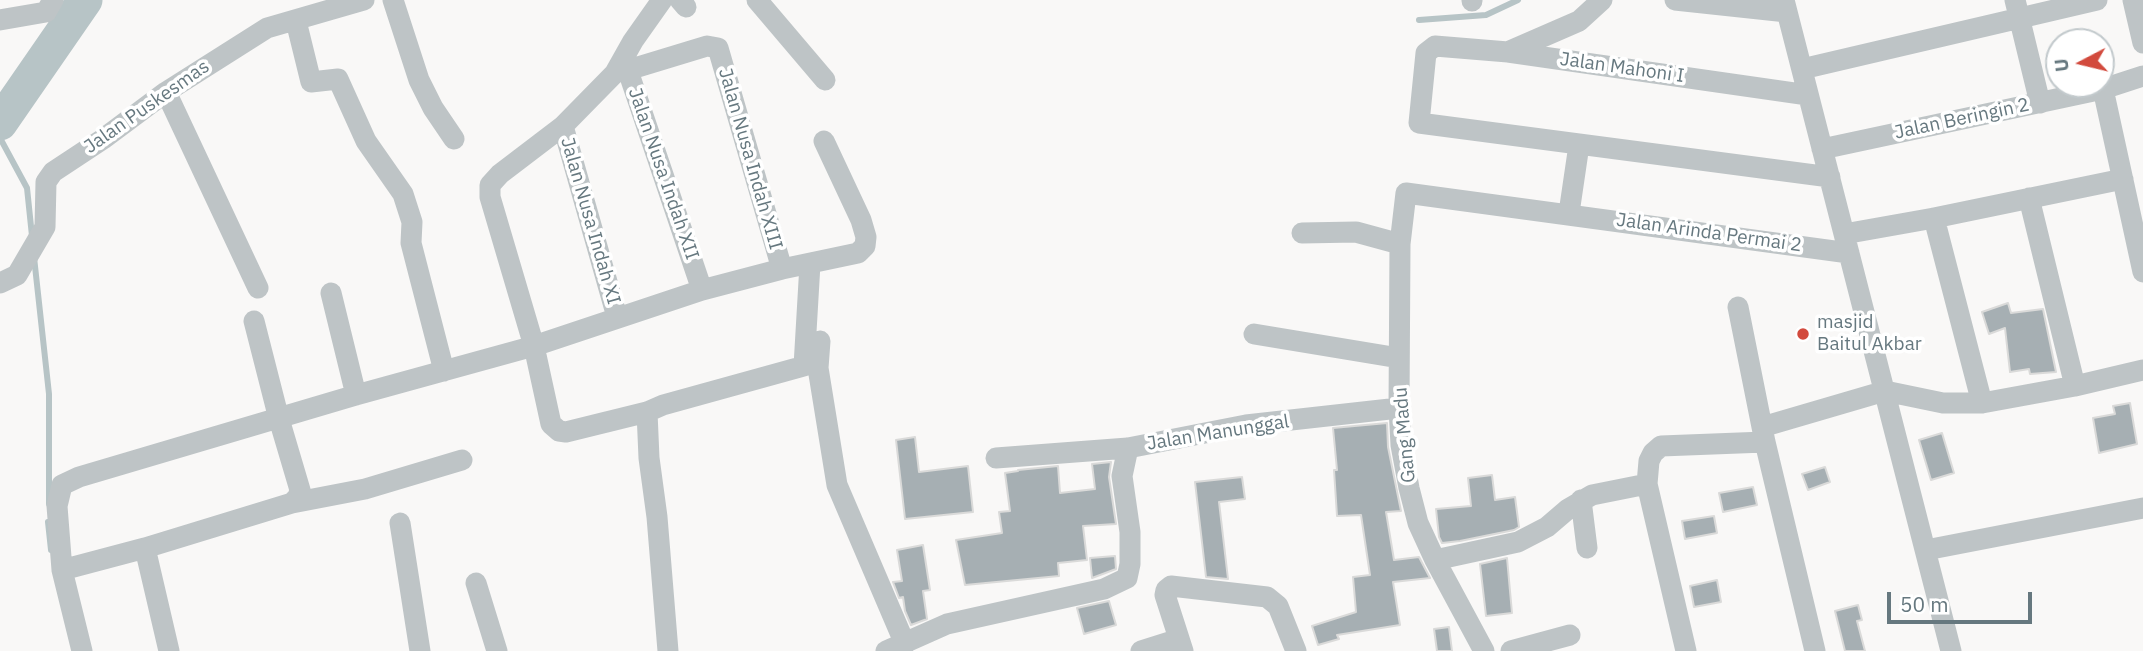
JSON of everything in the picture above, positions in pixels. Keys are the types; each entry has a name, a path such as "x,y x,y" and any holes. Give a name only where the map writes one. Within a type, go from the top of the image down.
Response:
{"street":[{"name":"Jalan Puskesmas","path":"8,279 45,227 46,182 53,172 166,92 267,28 364,0"},
{"path":"393,0 419,80 433,108 454,139"},
{"path":"662,0 634,41 626,64 563,126 500,174 490,185 489,197 534,346 551,424 559,431 566,432 647,412 663,405 804,366 810,264"},
{"path":"757,0 825,80"},
{"path":"1508,52 1579,21 1602,0"},
{"path":"1675,0 1785,6 1951,651"},
{"path":"1801,69 2017,9 2097,0"},
{"path":"2133,0 2143,43"},
{"path":"0,20 50,6"},
{"path":"2017,9 2040,103"},
{"path":"296,21 311,82 338,79 366,141 403,194 412,222 411,243 444,371"},
{"name":"Jalan Nusa Indah XIII","path":"626,64 708,46 718,48 782,269"},
{"name":"Jalan Mahoni I","path":"1579,145 1419,123 1426,53 1435,46 1508,52 1808,95"},
{"name":"Jalan Nusa Indah XII","path":"626,64 702,290"},
{"name":"Jalan Beringin 2","path":"2115,85 2142,77"},
{"path":"166,92 258,288"},
{"name":"Jalan Beringin 2","path":"1822,149 2062,98"},
{"path":"2105,98 2143,272"},
{"name":"Jalan Nusa Indah XI","path":"563,126 617,317"},
{"path":"82,651 62,570 58,528 59,493 62,485 79,477 534,346 702,290 858,253 865,246 866,237 861,220 824,141"},
{"path":"1569,214 1579,145 1830,177"},
{"name":"Jalan Arinda Permai 2","path":"1415,194 1569,214 1847,244 1934,218 2123,179"},
{"name":"Gang Madu","path":"1415,194 1406,192 1401,244 1401,445 1419,523 1435,560 1483,651"},
{"path":"2029,198 2075,386"},
{"path":"1934,218 1982,403"},
{"path":"1302,233 1356,232 1401,244"},
{"path":"331,293 356,396"},
{"path":"1738,307 1764,434 1815,651"},
{"path":"807,312 820,326 818,368 837,485 896,648"},
{"path":"254,320 300,489 298,497 292,503"},
{"path":"1254,334 1399,358"},
{"path":"1686,651 1647,484 1649,461 1661,446 1764,434 1885,391 1942,403 1982,403 2143,370"},
{"name":"Jalan Manunggal","path":"896,648 947,624 1104,589 1127,578 1130,532 1122,476 1128,448 1246,425 1399,408"},
{"path":"647,412 668,651"},
{"path":"996,458 1128,448"},
{"path":"62,570 292,503 365,489 462,460"},
{"path":"1435,560 1518,541 1547,527 1581,500 1647,484"},
{"path":"1581,500 1587,548"},
{"path":"1926,550 2143,508"},
{"path":"400,523 419,651"},
{"path":"145,548 169,651"},
{"path":"477,583 497,651"},
{"path":"1141,651 1181,645 1166,595 1166,590 1171,586 1268,597 1278,606 1296,651"},
{"path":"1511,651 1570,635"}],"building":[{"path":"2008,303 2011,313 2043,309 2056,372 2030,374 2029,369 2010,372 2005,328 1989,334 1982,312"},
{"path":"2130,403 2137,444 2099,453 2093,418 2115,414 2113,406"},
{"path":"1387,423 1388,447 1401,511 1386,512 1394,560 1419,557 1430,578 1393,582 1400,625 1337,635 1339,639 1318,645 1312,626 1356,612 1353,577 1370,575 1361,515 1337,516 1333,428"},
{"path":"1942,433 1954,473 1931,480 1919,440"},
{"path":"915,437 919,472 968,466 973,512 905,519 896,440"},
{"path":"1111,462 1109,477 1116,524 1083,526 1087,560 1058,563 1059,576 965,585 956,540 1002,533 999,512 1010,511 1005,473 1058,466 1060,493 1095,489 1092,464"},
{"path":"1825,467 1830,482 1808,490 1802,474"},
{"path":"1492,475 1495,500 1515,497 1519,527 1442,543 1436,509 1471,506 1468,478"},
{"path":"1242,477 1245,499 1219,502 1228,579 1206,577 1195,482"},
{"path":"1753,487 1757,505 1723,512 1719,493"},
{"path":"1714,516 1717,533 1685,539 1682,521"},
{"path":"923,545 930,590 923,591 927,619 911,625 903,597 899,598 893,582 902,581 897,550"},
{"path":"1115,556 1116,569 1092,578 1090,558"},
{"path":"1507,558 1512,613 1486,616 1480,564"},
{"path":"1717,580 1721,602 1694,607 1690,586"},
{"path":"1109,601 1116,625 1084,634 1077,608"},
{"path":"1858,605 1862,620 1857,621 1865,651 1845,651 1835,611"},
{"path":"1449,627 1452,651 1437,651 1434,629"}],"waterway":[{"path":"0,123 85,0"},
{"path":"1419,20 1486,15 1518,0"},
{"path":"0,138 27,188 32,236"},
{"path":"34,257 49,394 49,504"},
{"path":"48,522 51,550"}],"place":[{"name":"masjid Baitul Akbar","path":"1803,334"}]}
